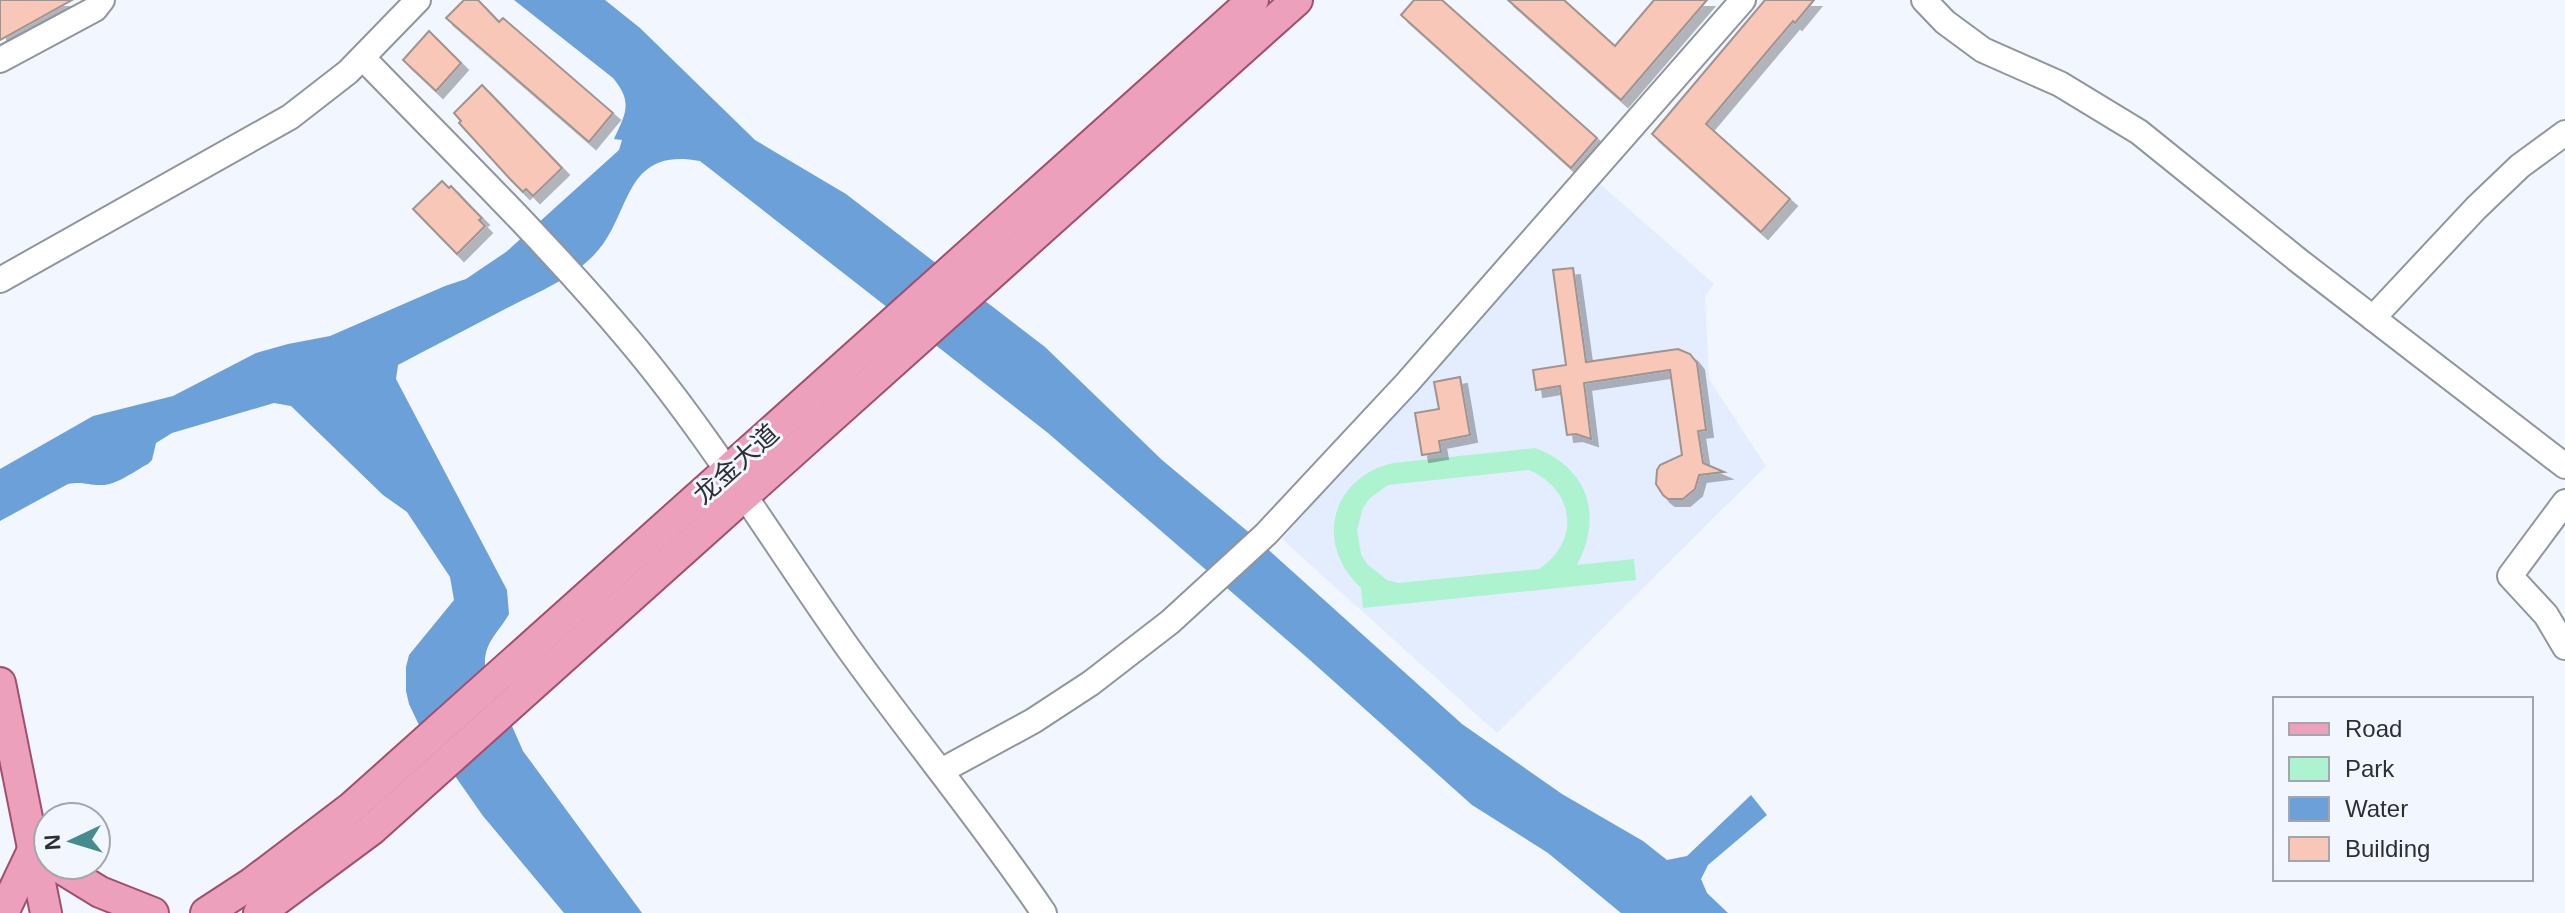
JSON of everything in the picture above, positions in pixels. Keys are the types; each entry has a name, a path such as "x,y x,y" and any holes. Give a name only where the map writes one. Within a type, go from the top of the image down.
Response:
{"main road":[{"name":"龙金大道","path":"259,913 371,830 514,702 736,483 1010,236 1253,0"},
{"name":"龙金大道","path":"1010,236 1297,0"},
{"name":"龙金大道","path":"206,913 303,846 352,807 501,674 736,483"},
{"path":"0,683 32,804"},
{"path":"3,913 32,875"},
{"path":"46,881 46,913"},
{"path":"83,881 100,892 153,913"}],"street":[{"path":"0,60 95,9 102,0"},
{"path":"0,280 271,129 317,98 363,58 418,0"},
{"path":"941,771 1033,721 1091,683 1141,646 1266,534 1407,383 1743,0"},
{"path":"1924,0 1945,22 1983,50 2060,84 2139,132 2565,466"},
{"path":"363,58 523,223 629,340 736,483 847,646 1044,913"},
{"path":"2373,318 2509,176 2565,133"},
{"path":"2565,502 2510,576 2546,615 2565,647"}],"shaded area":[{"path":"1598,182 1714,284 1705,296 1709,379 1766,466 1497,733 1282,539"}],"green space":[{"path":"1535,448 1568,468 1586,496 1589,529 1577,565 1634,559 1636,580 1363,608 1361,588 1346,571 1337,552 1334,534 1336,515 1343,498 1355,483 1372,471 1393,463","holes":["1529,470 1556,490 1567,516 1562,545 1553,558 1539,569 1398,583 1387,580 1367,564 1361,554 1357,530 1363,508 1370,498 1388,485"]}],"water":[{"path":"514,0 605,0 640,28 755,140 846,194 1045,347 1162,460 1252,535 1462,724 1562,794 1643,841 1667,860 1687,856 1751,795 1767,815 1708,865 1701,879 1707,893 1728,913 1621,913 1548,853 1472,805 1048,433 700,161 674,159 655,164 641,174 605,241 584,265 554,284 398,365 396,379 507,590 509,614 490,644 485,665 523,751 642,913 564,913 483,816 418,723 406,691 406,667 409,655 454,600 450,577 407,512 383,495 291,406 274,403 172,433 156,443 148,464 125,478 106,485 68,484 0,521 0,469 93,416 173,396 256,353 330,336 466,279 506,252 619,150 622,140 614,139 626,108 619,86"}],"building":[{"path":"0,0 72,0 0,40"},
{"path":"464,0 478,0 499,22 503,18 613,113 589,142 446,18"},
{"path":"1414,0 1442,0 1597,138 1571,168 1401,15"},
{"path":"1508,0 1564,0 1615,46 1654,0 1707,0 1621,100"},
{"path":"1765,0 1814,0 1706,124 1790,199 1761,232 1652,134"},
{"path":"429,31 461,63 436,91 403,60"},
{"path":"482,85 562,168 533,196 526,189 523,192 511,180 459,123 461,121 454,113"},
{"path":"442,181 449,188 451,186 482,218 479,220 485,226 457,254 413,209"},
{"path":"1573,268 1586,362 1678,349 1690,354 1697,363 1706,430 1698,431 1703,463 1724,472 1699,475 1695,489 1683,499 1668,499 1656,484 1660,465 1682,455 1670,370 1584,383 1591,439 1576,434 1567,435 1560,386 1536,390 1533,370 1566,365 1553,270"},
{"path":"1460,377 1470,435 1439,441 1441,452 1422,455 1415,413 1439,409 1434,382"}]}
